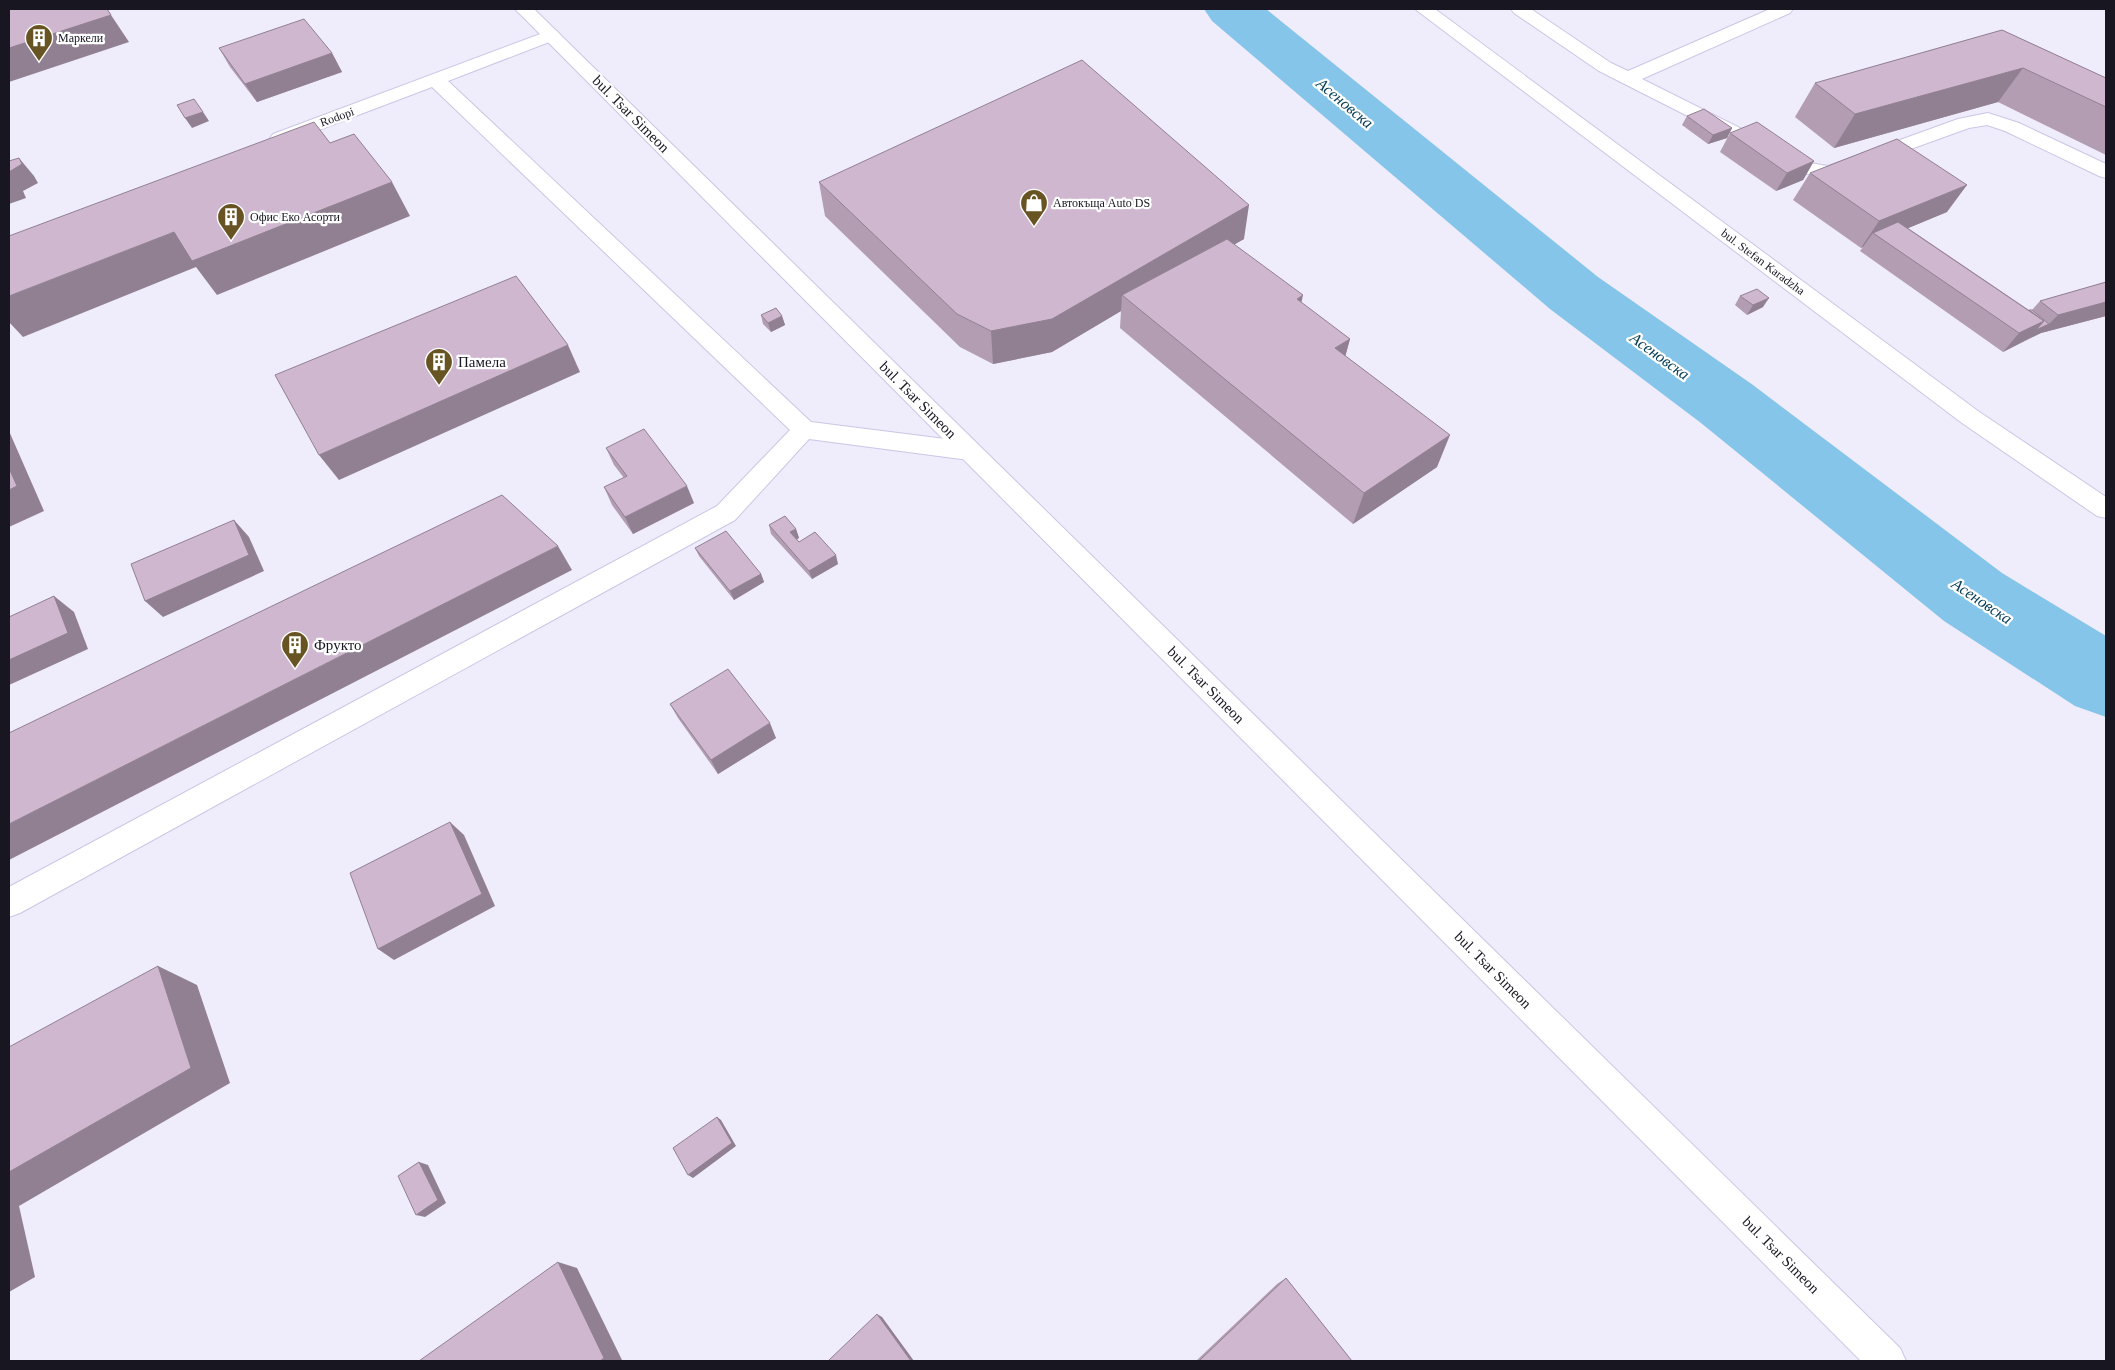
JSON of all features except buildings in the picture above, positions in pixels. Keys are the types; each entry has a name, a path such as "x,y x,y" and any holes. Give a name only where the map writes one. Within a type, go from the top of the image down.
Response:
{"main road":[{"name":"bul. Tsar Simeon","path":"524,9 1887,1361"},
{"name":"bul. Stefan Karadzha","path":"1424,9 1970,417 2106,510"},
{"path":"1520,9 1605,67 1805,168 1829,172 1965,123 1988,119 2012,127 2106,172"},
{"path":"1628,78 1784,9"},
{"name":"Rodopi","path":"260,145 551,35"},
{"path":"436,80 804,430 969,451"},
{"path":"9,902 726,513 804,430"}],"shaded area":[{"path":"9,9 2106,9 2106,1361 9,1361"}],"waterway":[{"name":"Асеновска","path":"1232,9 1574,293 1727,404 1973,597 2106,680"}],"place":[{"name":"Маркели","path":"39,62"},
{"name":"Автокъща Auto DS","path":"1034,227"},
{"name":"Офис Еко Асорти","path":"231,241"},
{"name":"Памела","path":"439,386"},
{"name":"Фрукто","path":"295,669"}]}
